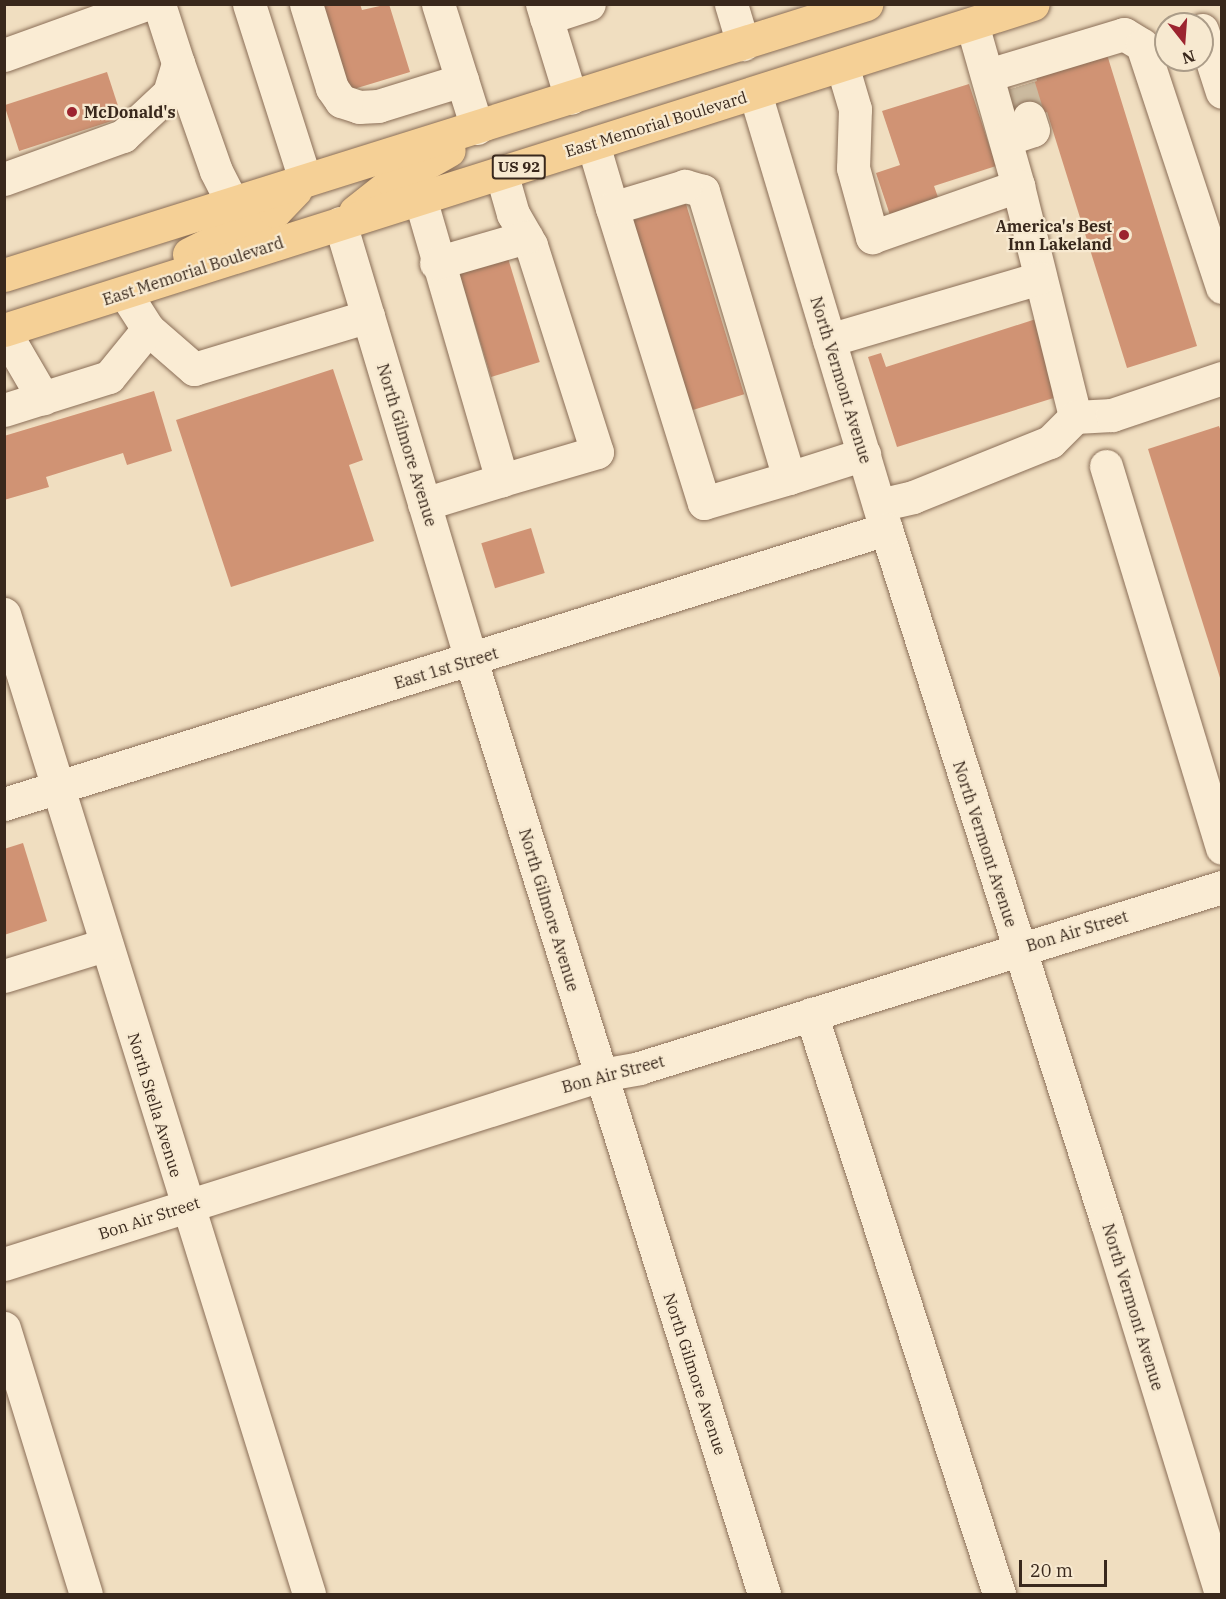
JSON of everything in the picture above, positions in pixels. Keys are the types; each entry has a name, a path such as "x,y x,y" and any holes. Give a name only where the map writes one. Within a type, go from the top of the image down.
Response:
{"main road":[{"path":"4,274 483,126 866,4"},
{"name":"East Memorial Boulevard","path":"4,331 1033,4"},
{"path":"340,223 393,182 483,126"},
{"path":"77,309 275,211 305,180"}],"street":[{"path":"4,55 146,4"},
{"path":"159,4 216,171 232,203"},
{"path":"249,4 305,180"},
{"path":"306,4 332,88 341,101 359,107 378,106 462,80"},
{"path":"438,4 462,80 483,126"},
{"path":"731,4 743,44"},
{"path":"560,9 572,98"},
{"path":"972,24 1007,76 1017,128 1018,186 1075,417 1112,415 1221,378"},
{"path":"1007,76 1124,34 1142,45 1221,287"},
{"path":"4,179 123,136 169,93 178,63"},
{"path":"842,65 855,109 853,168 872,237 1018,186"},
{"path":"1214,69 1221,92"},
{"name":"North Vermont Avenue","path":"755,93 882,517 1221,1594"},
{"path":"593,144 704,503 864,454"},
{"path":"424,504 597,452 526,237 513,214 501,172"},
{"path":"612,208 685,186 703,191 789,478"},
{"path":"420,198 436,263 502,480"},
{"name":"North Gilmore Avenue","path":"340,223 471,660 764,1594"},
{"path":"436,263 526,237"},
{"path":"829,340 1039,278"},
{"path":"125,293 148,329 194,369 368,316"},
{"path":"4,410 110,378 148,329"},
{"path":"4,331 43,398"},
{"name":"East 1st Street","path":"4,804 471,660 882,517 913,497 1050,442 1075,417"},
{"path":"1106,466 1220,836"},
{"name":"North Stella Avenue","path":"4,614 105,945 309,1594"},
{"name":"Bon Air Street","path":"4,1264 601,1075 639,1068 1221,887"},
{"path":"4,976 105,945"},
{"path":"812,1014 999,1594"},
{"path":"4,1328 86,1594"}],"building":[{"path":"317,4 360,4 362,10 389,4 410,72 344,92"},
{"name":"America's Best Inn Lakeland","path":"1105,48 1197,346 1127,368 1047,112 1009,124 1000,93 1037,81 1034,70"},
{"path":"107,72 122,118 19,151 4,105"},
{"path":"969,84 996,166 934,186 939,200 890,215 876,173 900,165 882,111"},
{"path":"686,204 744,394 689,411 631,221"},
{"path":"507,255 540,362 491,377 458,270"},
{"path":"1036,319 1060,396 897,447 868,357 881,353 886,367"},
{"path":"333,369 363,460 349,465 374,541 231,587 176,420"},
{"path":"154,391 172,451 127,465 123,453 46,477 49,487 4,500 4,436"},
{"path":"1219,426 1222,434 1221,681 1148,449"},
{"path":"531,528 545,573 495,588 481,543"},
{"path":"23,843 47,921 4,935 4,849"}],"tunnel":[{"path":"1019,86 1029,118"}],"place":[{"name":"McDonald's","path":"72,112"},
{"name":"America's Best Inn Lakeland","path":"1124,235"}]}
